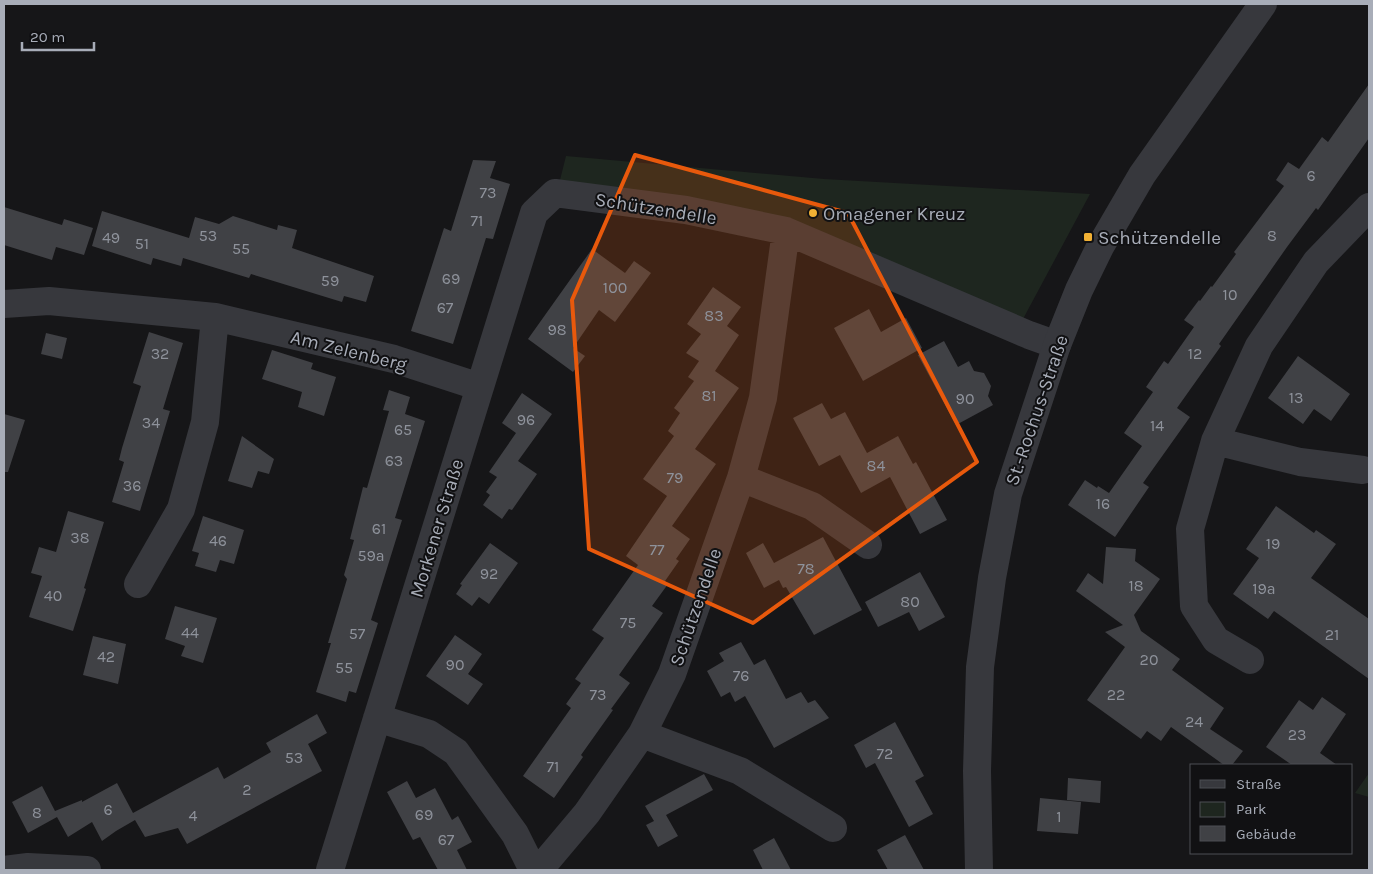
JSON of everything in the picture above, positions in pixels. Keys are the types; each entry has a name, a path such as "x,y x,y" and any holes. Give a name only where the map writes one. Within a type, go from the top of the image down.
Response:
{"street":[{"name":"St.-Rochus-Straße","path":"979,870 977,771 980,667 992,578 1008,494 1057,345 1079,290 1100,247 1142,175 1263,4"},
{"name":"Schützendelle","path":"555,193 686,210 786,231 1029,335 1057,345"},
{"name":"Morkener Straße","path":"330,870 534,213 555,193"},
{"path":"1250,660 1216,640 1194,606 1190,529 1215,441 1259,346 1316,262 1369,207"},
{"name":"Schützendelle","path":"539,870 588,813 642,734 672,674 741,478 763,398 786,231"},
{"name":"Am Zelenberg","path":"4,304 49,301 215,317 394,359 480,388"},
{"path":"138,584 181,510 205,422 215,317"},
{"path":"1215,441 1300,462 1363,470"},
{"path":"741,478 812,506 868,546"},
{"path":"377,718 429,734 456,752 515,834 533,870"},
{"path":"642,734 740,770 833,828"},
{"path":"4,870 28,867 87,870"}],"highlighted area":[{"path":"635,155 848,213 977,462 753,623 589,549 572,300"}],"green space":[{"path":"566,156 824,179 1090,194 1023,319 815,229 560,180"},
{"path":"1369,773 1369,797 1355,793"}],"building":[{"path":"1369,84 1369,138 1318,210 1316,208 1287,247 1177,408 1190,417 1143,483 1149,487 1115,537 1068,505 1085,480 1109,493 1142,446 1124,433 1153,392 1146,387 1164,361 1168,364 1194,327 1184,320 1199,300 1212,287 1236,254 1234,252 1284,186 1276,180 1288,162 1299,169 1322,137 1328,142"},
{"path":"473,160 496,161 490,178 510,184 493,239 486,238 453,344 411,331 444,228 451,231"},
{"path":"4,207 62,225 64,219 93,228 84,255 56,247 52,260 4,245"},
{"path":"102,211 189,238 195,217 219,224 233,216 277,230 278,225 297,230 292,248 374,276 366,302 344,296 342,302 251,274 249,278 183,258 181,266 153,258 151,265 92,246"},
{"path":"592,249 625,273 634,261 651,273 615,322 599,310 573,348 585,356 573,372 528,339"},
{"path":"713,287 741,307 727,326 739,335 715,371 739,388 695,449 716,464 672,526 690,539 676,559 679,561 665,581 668,584 652,606 663,613 619,675 630,683 581,755 583,757 554,798 523,776 571,708 566,704 581,683 575,679 604,638 592,630 638,565 626,556 667,496 643,479 674,436 668,431 680,413 674,408 694,381 688,377 699,361 686,353 701,334 687,324"},
{"path":"869,309 881,332 906,318 922,348 863,381 834,328"},
{"path":"149,332 183,343 163,409 170,411 140,511 112,502 124,462 119,460 122,448 141,386 133,383"},
{"path":"46,333 67,338 62,359 41,354"},
{"path":"944,341 958,367 969,361 974,371 984,373 991,386 988,396 993,405 956,425 918,355"},
{"path":"272,350 313,363 311,369 336,377 324,416 298,407 302,392 262,379"},
{"path":"1298,356 1350,394 1331,421 1314,409 1303,424 1268,398"},
{"path":"389,390 410,397 405,414 425,421 395,518 402,520 371,620 378,623 356,693 349,691 346,702 316,692 331,643 328,643 347,579 344,575 354,540 350,539 363,487 367,488 389,411 383,410"},
{"path":"522,393 552,414 518,461 537,474 512,510 509,509 502,519 483,505 490,495 486,492 497,477 489,472 516,433 502,423"},
{"path":"822,403 831,419 845,412 867,453 898,436 913,464 916,462 947,520 920,534 890,477 861,493 840,455 819,466 793,418"},
{"path":"4,414 25,420 8,472 4,472"},
{"path":"242,436 274,459 269,474 258,471 252,488 228,481"},
{"path":"1276,506 1314,533 1316,530 1336,544 1311,578 1369,619 1369,679 1274,611 1268,619 1233,594 1259,558 1246,549"},
{"path":"68,511 104,522 73,631 29,617 42,576 31,573 39,547 56,552"},
{"path":"203,516 244,530 234,564 220,560 216,572 195,566 199,553 192,551"},
{"path":"823,537 862,610 814,635 786,587 783,588 779,580 764,588 746,553 763,543 774,563"},
{"path":"490,543 518,563 489,604 479,597 472,606 456,594 462,585 460,584"},
{"path":"1106,547 1136,549 1135,561 1160,579 1134,615 1141,631 1180,659 1172,670 1224,708 1210,729 1243,751 1233,764 1223,764 1171,727 1161,741 1147,731 1141,739 1087,700 1125,647 1105,632 1123,625 1076,591 1088,573 1103,584"},
{"path":"920,572 945,617 919,631 909,612 878,627 865,602"},
{"path":"175,606 217,618 203,663 181,656 185,646 165,639"},
{"path":"455,635 482,654 468,674 483,684 468,705 426,676"},
{"path":"93,636 126,644 118,684 83,675"},
{"path":"741,642 754,665 765,659 786,699 801,692 808,703 815,700 829,718 774,748 745,696 735,702 730,692 721,697 707,671 724,661 719,653"},
{"path":"1322,697 1346,714 1320,753 1336,764 1291,764 1266,747 1299,700 1313,710"},
{"path":"317,714 327,733 308,744 322,771 187,844 178,828 145,837 135,820 102,841 92,822 68,837 57,817 28,833 12,802 42,786 55,811 82,800 82,802 117,783 133,813 218,767 224,779 271,752 266,743"},
{"path":"895,722 924,776 915,781 933,814 909,827 875,763 866,768 854,745"},
{"path":"704,774 713,790 666,815 678,836 658,847 646,825 654,821 645,806"},
{"path":"1068,778 1101,781 1100,803 1067,800"},
{"path":"407,781 416,798 435,788 452,820 458,816 472,842 457,850 467,870 438,870 420,837 413,840 387,792"},
{"path":"1040,798 1081,802 1078,834 1037,831"},
{"path":"905,835 924,870 888,870 877,850"},
{"path":"774,838 791,870 763,870 753,850"}],"place":[{"name":"Omagener Kreuz","path":"813,213"},
{"name":"Schützendelle","path":"1088,237"}]}
